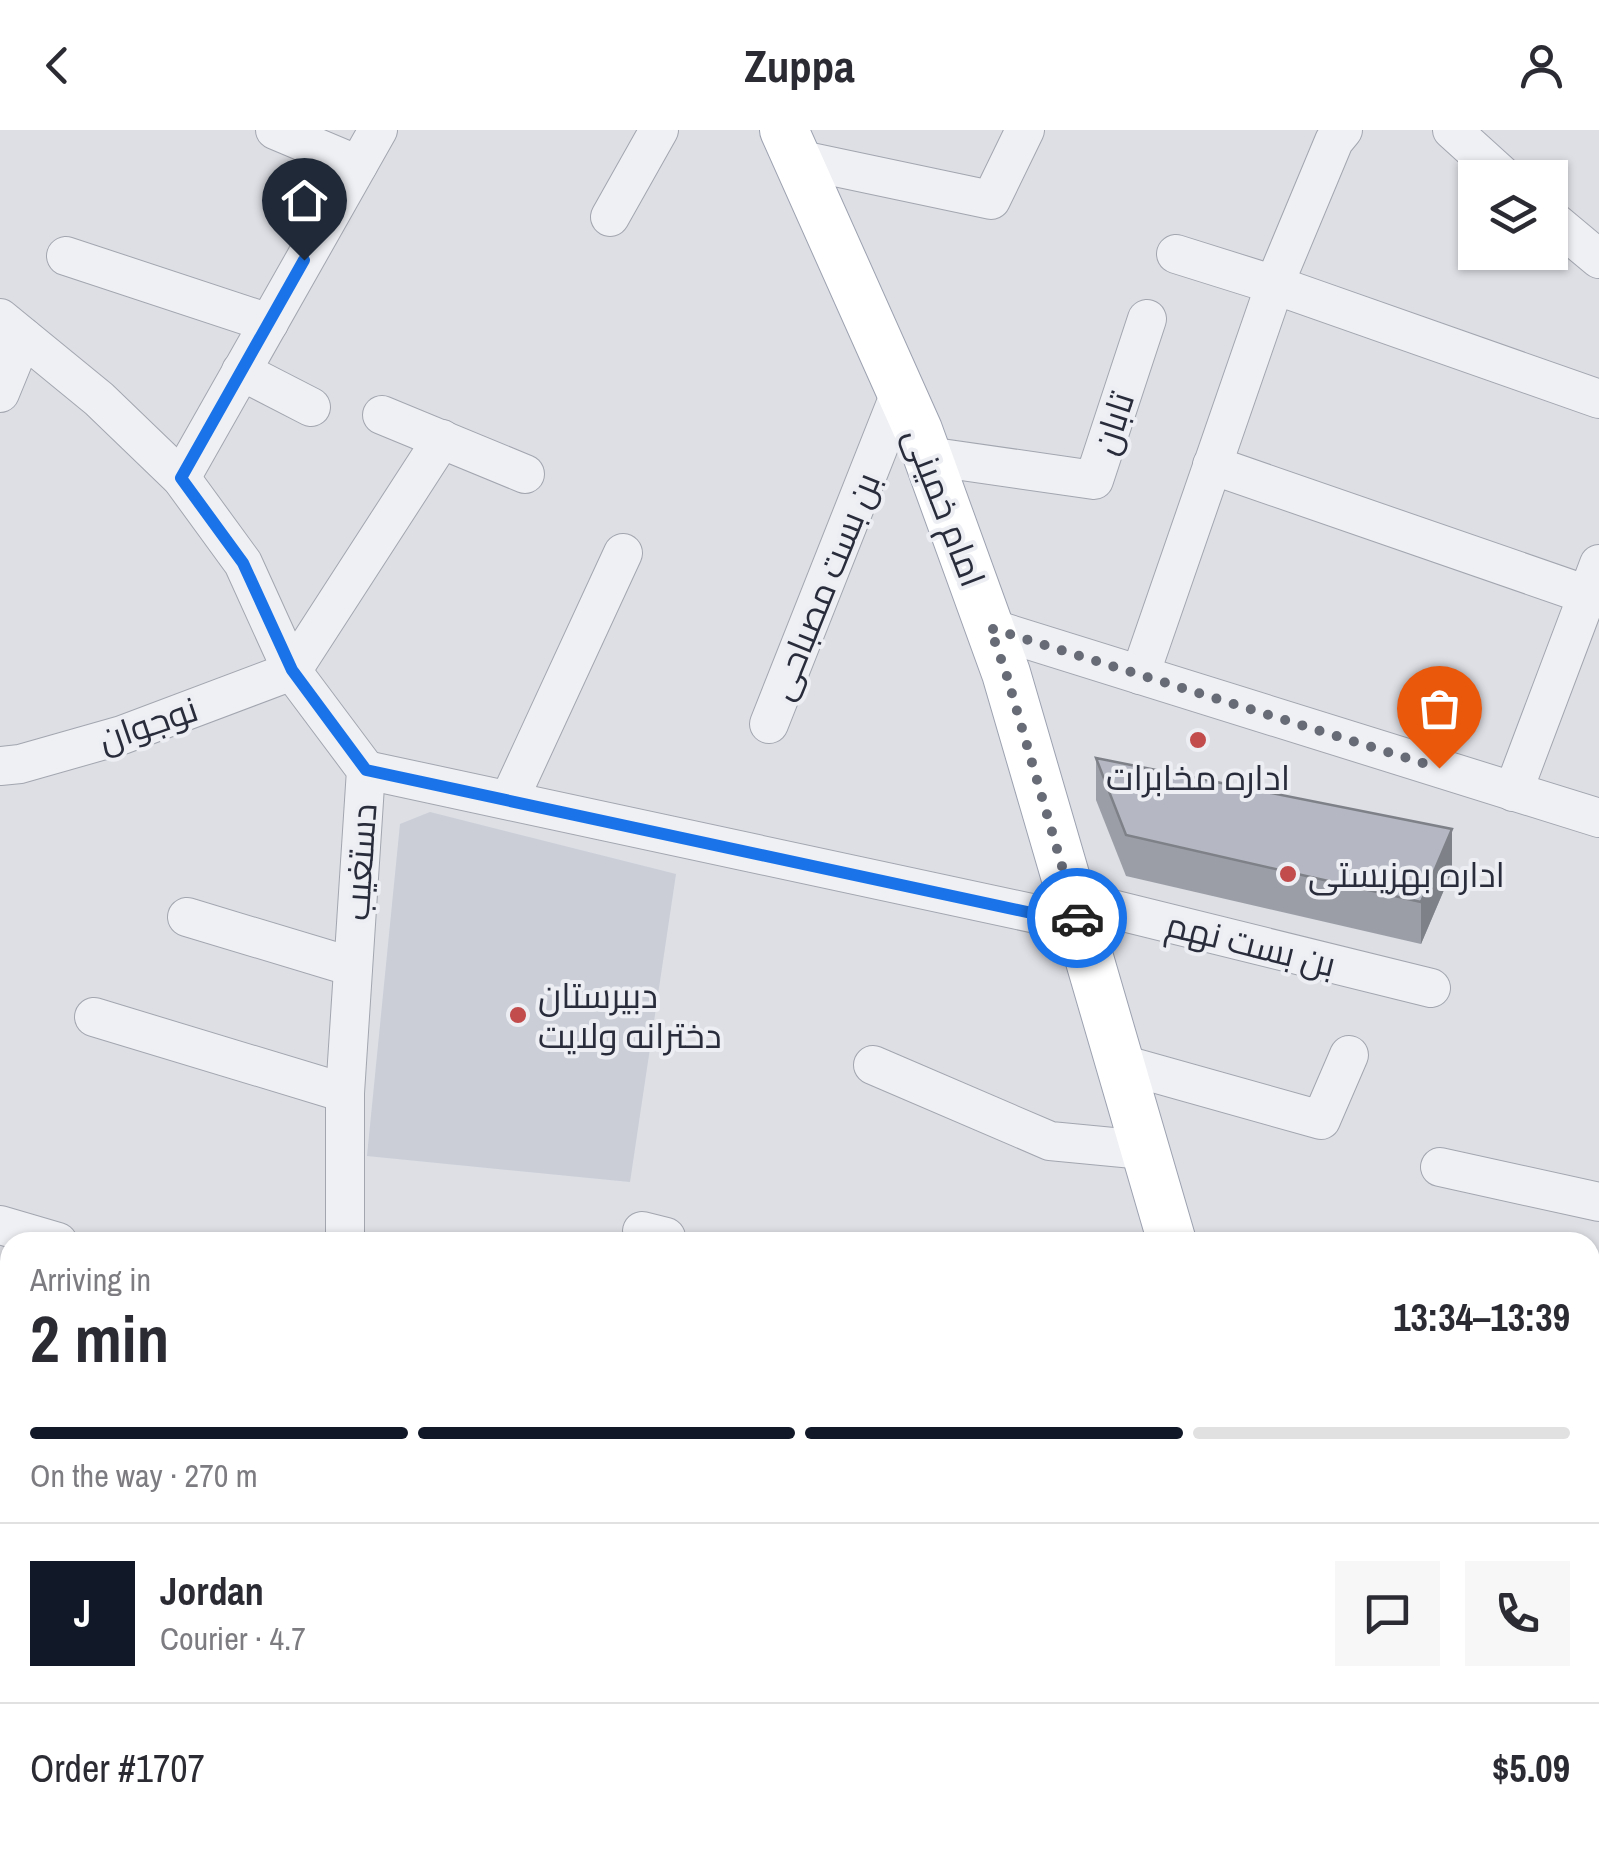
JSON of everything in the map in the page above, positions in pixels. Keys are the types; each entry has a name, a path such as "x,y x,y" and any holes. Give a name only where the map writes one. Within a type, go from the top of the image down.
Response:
{"main road":[{"name":"امام خمینی","path":"790,144 927,456 1006,673 1169,1232"}],"street":[{"path":"275,130 358,165"},
{"path":"181,478 378,130"},
{"path":"610,217 659,130"},
{"path":"790,144 992,200 1025,130"},
{"path":"1140,675 1275,285 1334,140 1343,130"},
{"path":"1452,130 1484,160"},
{"path":"1568,233 1599,259"},
{"path":"1176,254 1599,399"},
{"path":"66,256 269,323"},
{"name":"تابان","path":"927,456 1094,480 1147,320"},
{"path":"0,393 11,328"},
{"name":"دستغیب","path":"11,328 99,398 181,478 243,563 292,670 366,770 346,1093 346,1232"},
{"path":"241,371 311,407"},
{"name":"بن بست مصباحی","path":"769,724 900,393"},
{"path":"382,415 525,474"},
{"path":"292,670 442,440"},
{"path":"1212,465 1595,586 1514,792"},
{"path":"510,800 623,553"},
{"path":"990,628 1599,818"},
{"name":"نوجوان","path":"0,766 122,735 292,670"},
{"name":"بن بست نهم","path":"366,770 1075,911 1431,988"},
{"path":"187,917 353,967"},
{"path":"94,1018 346,1093"},
{"path":"1118,1063 1321,1120 1350,1055"},
{"path":"872,1065 1050,1141 1144,1150"},
{"path":"1440,1166 1599,1202"}],"shaded area":[{"name":"دبیرستان دخترانه ولایت","path":"430,812 676,874 630,1182 367,1156 400,824"}],"building":[{"path":"1096,758 1452,829 1421,902 1126,835"}],"way so far":[{"path":"1077,918 990,628 1439,768"}],"place":[{"name":"اداره مخابرات","path":"1198,740"},
{"name":"اداره بهزیستی","path":"1288,874"},
{"name":"دبیرستان دخترانه ولایت","path":"518,1015"}],"route":[{"path":"304,260 181,478 243,563 292,670 366,770 1078,923 1077,918"}]}
